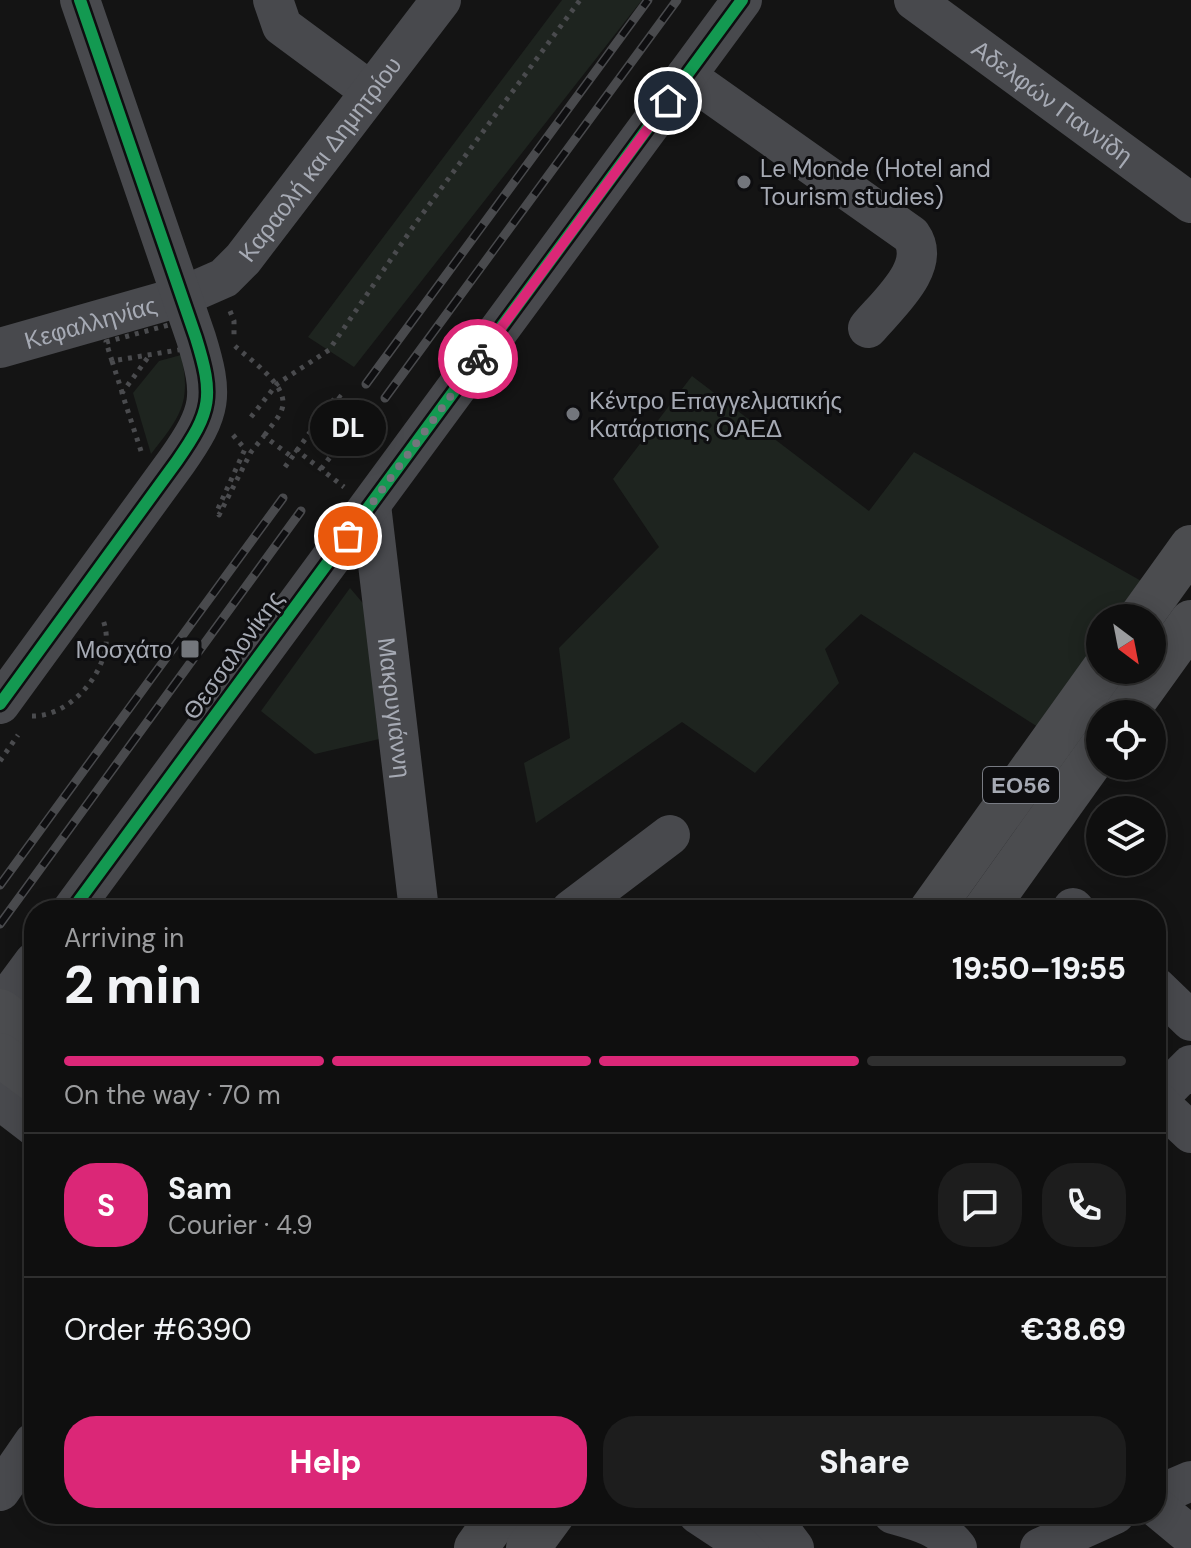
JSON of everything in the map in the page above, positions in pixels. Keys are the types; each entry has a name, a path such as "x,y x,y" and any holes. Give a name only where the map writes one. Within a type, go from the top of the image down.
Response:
{"main road":[{"path":"1150,604 1191,547"},
{"path":"1135,700 1191,622"},
{"name":"ΕΟ56","path":"945,900 1093,684"},
{"name":"ΕΟ56","path":"992,900 1086,769"},
{"path":"0,1010 24,1028"},
{"path":"0,1055 24,1073"},
{"path":"528,1548 546,1524"}],"street":[{"path":"15,710 204,418 208,399 200,351 198,289 80,0"},
{"path":"273,0 282,26 370,91"},
{"name":"Καραολή και Δημητρίου","path":"198,289 224,278 243,259 441,0"},
{"name":"Θεσσαλονίκης","path":"79,900 361,498 742,0"},
{"name":"Αδελφών Γιαννίδη","path":"914,0 1191,203"},
{"path":"686,76 911,235 917,244 915,270 868,328"},
{"name":"Κεφαλληνίας","path":"0,348 198,289"},
{"name":"Μακρυγιάννη","path":"361,498 418,900"},
{"path":"584,900 670,835"},
{"path":"0,1010 24,977"},
{"path":"1166,997 1191,1021"},
{"path":"1166,1090 1191,1065"},
{"path":"0,1100 24,1118"},
{"path":"1166,1109 1191,1133"},
{"path":"0,1491 24,1456"},
{"path":"1166,1492 1191,1481"},
{"path":"1166,1515 1191,1536"},
{"path":"747,1524 771,1529"},
{"path":"927,1524 942,1532 957,1548"},
{"path":"1040,1548 1093,1524"}],"path":[{"path":"251,417 277,384 324,354 415,224 580,0"},
{"path":"198,289 234,321 235,346 277,384 283,398 283,407 251,452 219,515 217,511 245,449 233,435"},
{"path":"184,349 187,360"},
{"path":"122,393 149,356"},
{"path":"112,361 143,457"},
{"path":"285,467 337,395 383,430"},
{"path":"321,469 363,414"},
{"path":"264,436 292,457"},
{"path":"296,449 361,498"},
{"path":"15,710 45,717 70,705 95,673 108,642 103,620"}],"shaded area":[{"path":"562,0 642,0 354,367 308,337"},
{"path":"181,355 185,386 181,409 151,454 133,393 159,361"},
{"path":"692,376 869,511 914,452 1143,582 1128,604 1086,604 1086,663 1041,729 861,614 825,649 839,683 755,773 682,722 536,823 524,763 570,738 559,648 659,547 613,479"},
{"path":"350,588 372,614 388,737 315,754 261,711"}],"railway":[{"path":"366,384 648,0"},
{"path":"385,398 677,0"},
{"path":"0,885 283,498"},
{"path":"0,924 301,511"}],"cycle path":[{"path":"0,704 189,444 206,402 206,375 196,338 80,0"},
{"path":"79,900 742,0"}],"way so far":[{"path":"348,536 478,359"}],"place":[{"name":"Le Monde (Hotel and Tourism studies)","path":"744,182"},
{"name":"Κέντρο Επαγγελματικής Κατάρτισης ΟΑΕΔ","path":"573,414"},
{"name":"DL","path":"348,536"},
{"name":"Μοσχάτο","path":"190,649"}],"route":[{"path":"478,359 668,101"}]}
